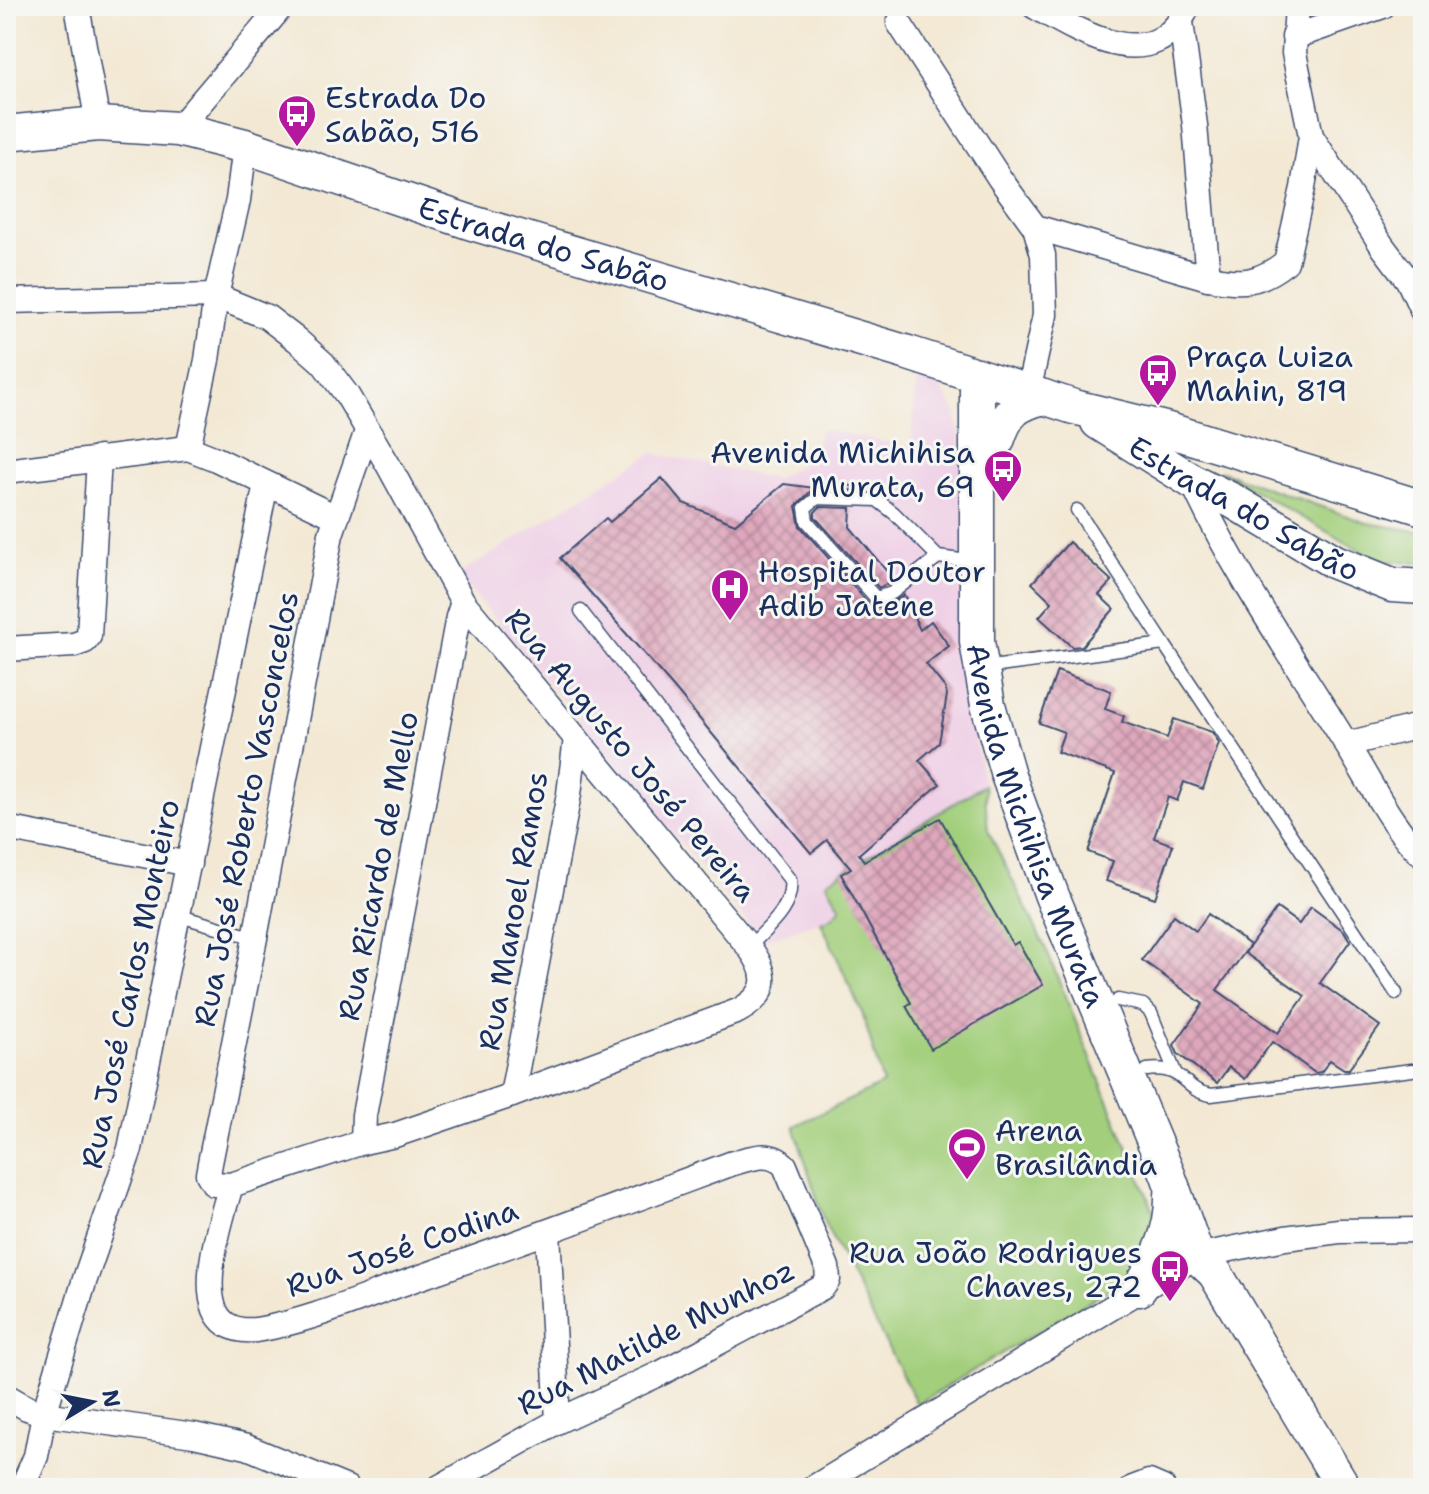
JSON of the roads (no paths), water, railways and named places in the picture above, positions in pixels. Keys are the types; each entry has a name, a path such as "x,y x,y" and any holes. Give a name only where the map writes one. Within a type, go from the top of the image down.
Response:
{"street":[{"path":"77,6 98,124"},
{"path":"178,129 282,6"},
{"path":"1034,6 1072,28 1117,45 1152,43 1169,35 1185,14"},
{"path":"1035,227 1233,283 1268,275 1286,262 1311,136 1294,53 1297,6"},
{"path":"1294,37 1383,6"},
{"path":"1185,14 1208,278"},
{"path":"897,17 1000,179 1035,227 1043,255 1045,315 1024,390 1029,401 1004,418 997,441"},
{"name":"Estrada do Sabão","path":"6,133 98,124 178,129 245,146 469,222 1423,508"},
{"path":"1311,136 1383,247 1415,282 1423,312"},
{"path":"188,448 207,360 216,296 238,200 245,146"},
{"name":"Rua Augusto José Pereira","path":"6,301 216,296 267,317 314,355 347,395 463,602 758,959 763,979 761,993 753,1003 738,1011 512,1095 395,1135 363,1142 231,1185"},
{"name":"Estrada do Sabão","path":"1024,390 1233,501 1331,560 1392,585 1423,587"},
{"name":"Avenida Michihisa Murata","path":"1024,390 997,441 996,634 999,666 1011,721 1095,946 1118,1000 1161,1071 1164,1111 1208,1260"},
{"name":"Avenida Michihisa Murata","path":"1024,390 977,562 977,642 988,705 1008,775 1052,896 1172,1187 1208,1260"},
{"name":"Rua José Roberto Vasconcelos","path":"231,1185 212,1183 208,1174 336,517 367,431"},
{"path":"1218,445 1206,444 1190,449 1183,465 1190,480 1221,539 1406,840 1423,855"},
{"path":"6,471 188,448 336,517"},
{"path":"6,649 74,645 89,636 99,458"},
{"name":"Rua José Carlos Monteiro","path":"17,1487 36,1456 44,1414 85,1279 130,1149 266,484"},
{"name":"Rua Ricardo de Mello","path":"363,1142 364,1115 463,602"},
{"path":"1347,744 1423,725"},
{"name":"Rua Manoel Ramos","path":"512,1095 569,794 576,738"},
{"path":"6,828 189,864"},
{"name":"Rua Matilde Munhoz","path":"438,1488 558,1421 661,1373 826,1283 827,1267 785,1166 779,1160 766,1157 733,1163"},
{"name":"Rua José Codina","path":"231,1185 213,1262 211,1290 218,1317 226,1324 246,1331 319,1313 733,1163"},
{"path":"1139,1289 1166,1237 1172,1187"},
{"path":"813,1488 1139,1289 1208,1260 1339,1231 1423,1230"},
{"path":"548,1232 558,1421"},
{"path":"1208,1260 1344,1488"},
{"path":"6,1396 44,1414 194,1435 247,1447 347,1488"},
{"path":"1133,1488 1149,1482 1163,1488"}],"lane":[{"path":"938,557 892,593 876,598 807,521 805,508 817,498 877,500 938,557 977,562"},
{"path":"1077,510 1396,993"},
{"path":"581,611 790,880 792,892 788,903 749,947"},
{"path":"999,666 1164,644"},
{"path":"180,916 255,938"},
{"path":"1161,1071 1211,1095 1412,1070"}],"place":[{"name":"Estrada Do Sabão, 516","path":"297,148"},
{"name":"Praça Luiza Mahin, 819","path":"1158,407"},
{"name":"Avenida Michihisa Murata, 69","path":"1003,503"},
{"name":"Hospital Doutor Adib Jatene","path":"730,622"},
{"name":"Arena Brasilândia","path":"967,1181"},
{"name":"Rua João Rodrigues Chaves, 272","path":"1170,1303"}]}
